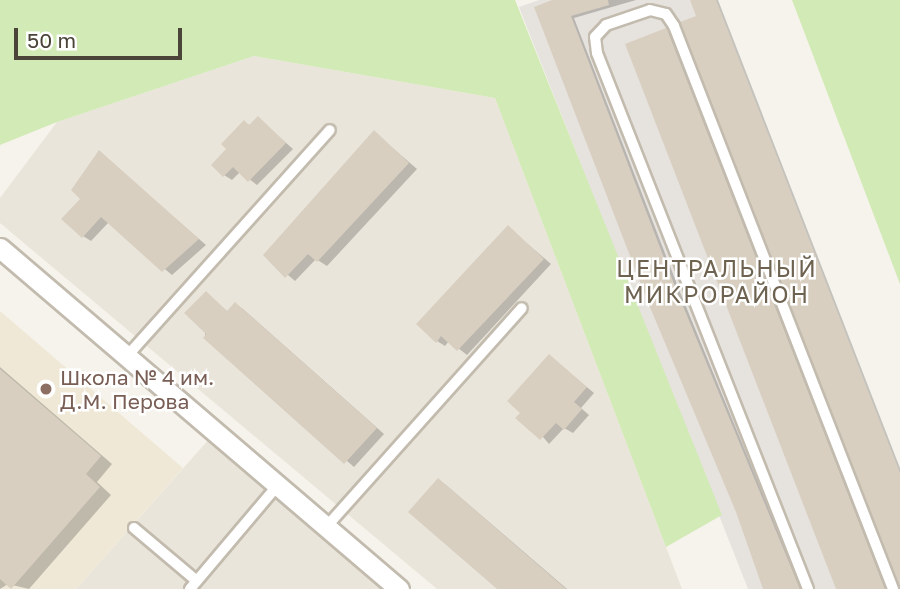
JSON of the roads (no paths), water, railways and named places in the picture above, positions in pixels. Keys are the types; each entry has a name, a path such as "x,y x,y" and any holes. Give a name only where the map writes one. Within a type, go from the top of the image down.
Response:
{"street":[{"path":"0,248 399,589"}],"lane":[{"path":"808,589 597,52 595,37 606,25 650,10 666,14 674,26 893,589"},
{"path":"128,355 331,130"},
{"path":"327,526 522,308"},
{"path":"134,528 193,585 278,485"}],"place":[{"name":"Школа № 4 им. Д.М. Перова","path":"46,389"}],"district":[{"name":"ЦЕНТРАЛЬНЫЙ МИКРОРАЙОН","path":"717,281"}]}
